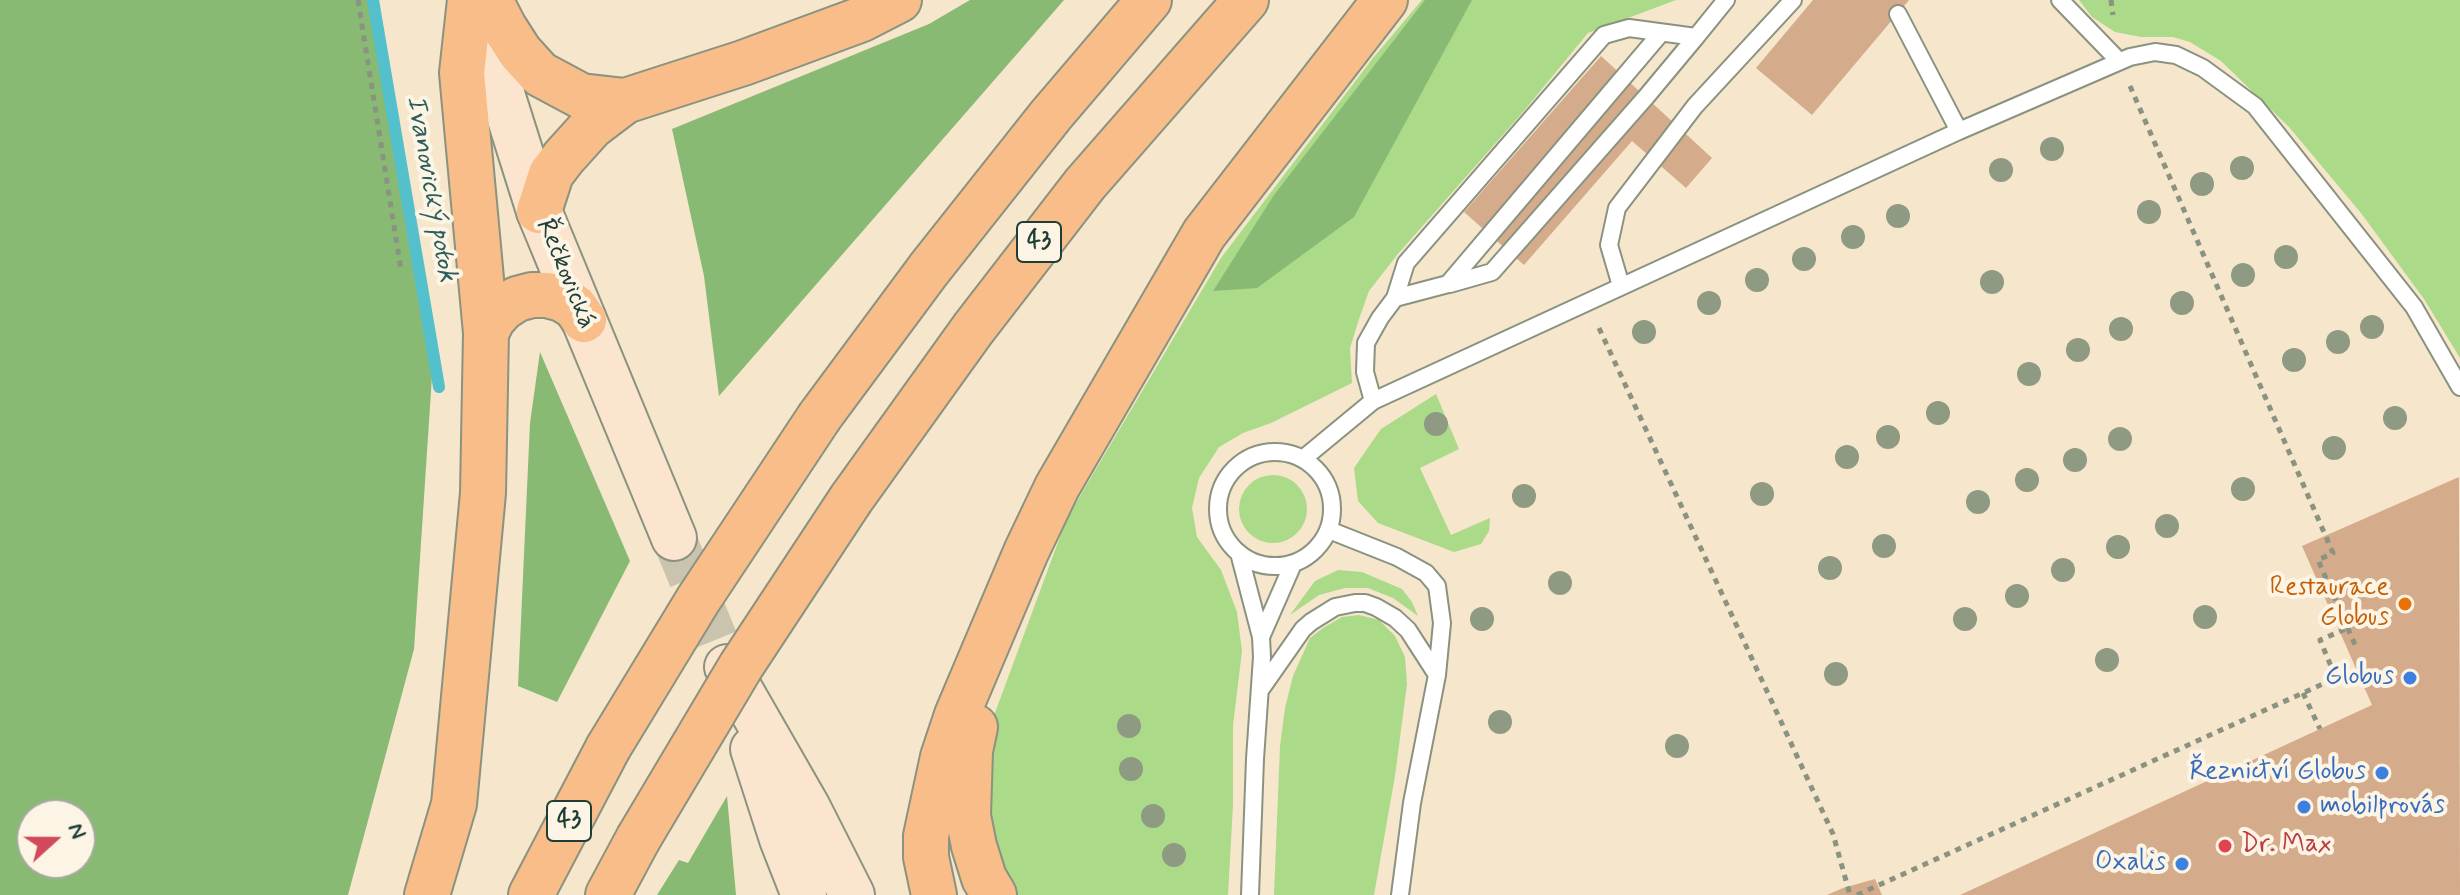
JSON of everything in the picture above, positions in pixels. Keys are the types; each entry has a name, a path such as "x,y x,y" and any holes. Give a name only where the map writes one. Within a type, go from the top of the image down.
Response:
{"highway":[{"path":"427,895 454,804 483,493 486,333 462,73 470,0"},
{"path":"487,0 520,52 540,74 581,96 625,101"},
{"path":"539,211 551,174 564,157 592,126 625,101 743,63 862,19 899,0"},
{"name":"43","path":"531,895 608,748 698,600 820,416 929,269 1051,115 1149,0"},
{"name":"43","path":"608,895 741,666 851,499 973,329 1085,184 1246,0"},
{"path":"934,895 926,857 926,836 943,757 957,715 1057,487 1204,234 1385,0"},
{"path":"486,333 503,308 517,299 532,295 562,299 575,307 584,320"},
{"path":"994,895 984,878 968,816 970,751 978,716 1021,596 1026,552"}],"street":[{"name":"Řečkovická","path":"487,0 503,97 539,211 674,538"},
{"path":"804,895 782,839 727,667 808,808 852,895"}],"lane":[{"path":"1395,298 1492,272 1726,0"},
{"path":"1621,286 1609,245 1617,208 1695,106 1793,0"},
{"path":"2060,0 2119,61"},
{"path":"1898,14 1959,131"},
{"path":"1373,401 1365,372 1366,343 1395,298 1406,263 1604,35 1629,28 1696,37"},
{"path":"1448,284 1661,33"},
{"path":"1304,458 1373,401 1959,131 2119,61 2155,52 2176,55 2203,68 2255,106 2414,307 2460,387"},
{"path":"1267,452 1286,452 1304,458 1317,468 1332,497 1333,514 1329,530 1321,545 1293,564 1274,567 1255,563 1239,553 1226,539 1218,512 1223,484 1234,469 1249,457 1267,452"},
{"path":"1329,530 1397,557 1426,573 1437,586 1442,623 1437,675 1412,803 1400,895"},
{"path":"1239,553 1261,637 1250,895"},
{"path":"1261,637 1293,564"},
{"path":"1260,690 1303,629 1335,607 1355,603 1376,607 1395,618 1408,630 1437,675"}],"path":[{"path":"358,0 401,270"},
{"path":"2119,61 2333,553 2318,560 2356,647"},
{"path":"1587,302 1833,834 1850,895"},
{"path":"1857,895 2336,678 2320,640 2348,628"},
{"path":"2303,693 2320,729"}],"green space":[{"path":"0,0 370,0 432,376 414,649 348,895 0,895"},
{"path":"970,0 1064,0 719,396 704,276 672,129 929,24"},
{"path":"1422,0 1676,0 1588,33 1397,255 1369,291 1359,319 1350,348 1352,383 1219,447 1199,478 1192,508 1197,537 1221,570 1237,612 1242,651 1233,725 1228,895 1012,895 992,856 981,789 989,729 1067,518 1221,258 1373,58"},
{"path":"1425,0 1472,0 1354,217 1257,288 1213,291 1274,195"},
{"path":"2079,0 2460,0 2460,358 2424,299 2361,213 2289,127 2221,61 2190,42 2173,37 2141,37 2115,32 2092,17"},
{"path":"540,352 630,561 557,702 518,686 530,423"},
{"path":"1436,394 1459,449 1420,468 1451,535 1490,518 1489,531 1481,544 1454,552 1378,523 1358,501 1354,468 1381,429"},
{"path":"1273,475 1286,477 1297,485 1305,496 1305,522 1297,533 1286,541 1273,543 1260,541 1249,533 1241,522 1239,509 1241,496 1249,485 1260,477"},
{"path":"1338,570 1362,572 1402,589 1418,616 1393,598 1368,588 1345,588 1319,595 1290,615 1315,581"},
{"path":"1359,615 1379,620 1395,636 1405,657 1407,684 1374,895 1274,895 1280,746 1293,676 1310,638 1342,617"},
{"path":"727,796 736,895 657,895 679,860 688,863"}],"building":[{"path":"1813,0 1909,0 1812,115 1756,68"},
{"path":"1601,56 1712,158 1686,188 1632,141 1524,265 1464,212"},
{"name":"Globus","path":"2459,477 2460,895 1960,895 2372,705 2302,546"},
{"path":"1875,879 1882,895 1827,895 1843,888"}],"waterway":[{"name":"Ivanovický potok","path":"373,0 439,387"}],"tunnel":[{"path":"674,538 727,667"}],"place":[{"name":"Restaurace Globus","path":"2405,604"},
{"name":"Globus","path":"2410,678"},
{"name":"Řeznictví Globus","path":"2382,773"},
{"name":"mobilprovás","path":"2304,807"},
{"name":"Dr. Max","path":"2225,846"},
{"name":"Oxalis","path":"2182,864"}]}
